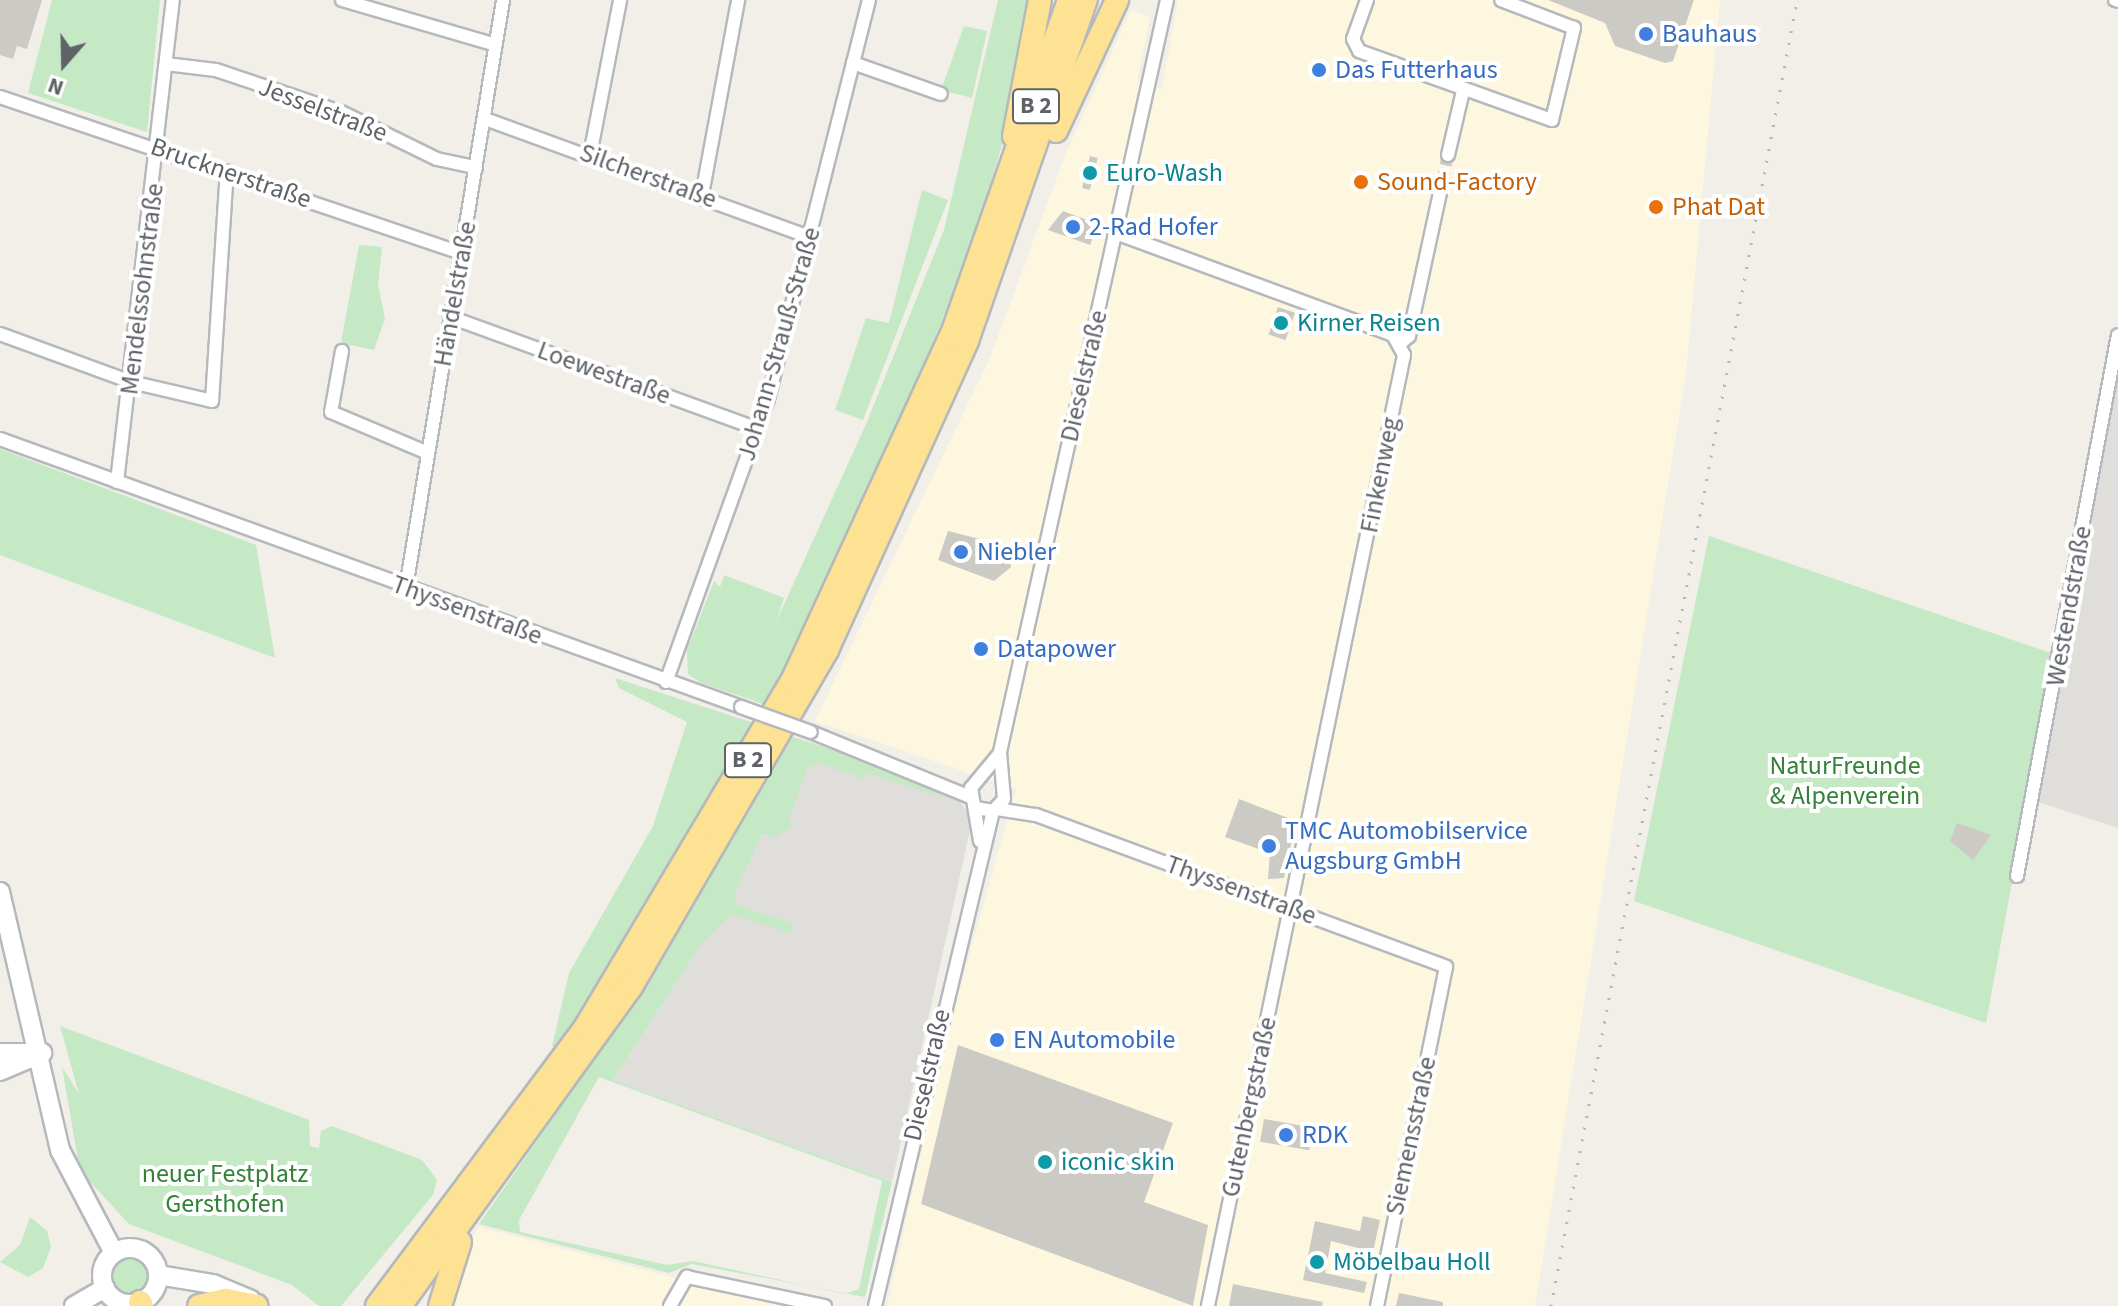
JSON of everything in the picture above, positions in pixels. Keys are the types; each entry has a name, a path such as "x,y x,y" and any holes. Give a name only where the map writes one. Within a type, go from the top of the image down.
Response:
{"highway":[{"path":"1000,211 1040,0"},
{"name":"B 2","path":"377,1306 585,1028 734,786 865,534 1000,211 1069,0"},
{"name":"B 2","path":"400,1306 474,1211 661,941 782,735 923,448 1028,181 1086,0"},
{"path":"1028,181 1117,0"},
{"path":"440,1306 474,1211"},
{"path":"199,1306 226,1300 258,1306"}],"main road":[{"path":"0,892 42,1053 60,1150 114,1253"},
{"path":"0,1053 42,1053"},
{"path":"0,1071 42,1053"},
{"path":"105,1288 103,1267 114,1253 144,1251 158,1275"},
{"path":"105,1288 134,1304 158,1275"},
{"path":"158,1275 213,1284 258,1306"},
{"path":"74,1306 105,1288"}],"street":[{"name":"Mendelssohnstraße","path":"117,482 159,147 173,0"},
{"path":"342,0 496,45"},
{"name":"Händelstraße","path":"406,588 503,0"},
{"path":"590,155 620,0"},
{"path":"702,195 738,0"},
{"name":"Johann-Strauß-Straße","path":"666,682 758,429 869,0"},
{"name":"Dieselstraße","path":"875,1306 980,844 1002,788 1000,752 1167,0"},
{"path":"1367,0 1353,39 1359,51 1546,121 1556,116 1574,28 1501,0"},
{"path":"853,63 941,94"},
{"name":"Jesselstraße","path":"166,64 216,70 341,112 437,159 476,167"},
{"path":"1448,155 1463,91"},
{"name":"Brucknerstraße","path":"0,97 159,147 461,253"},
{"name":"Silcherstraße","path":"485,119 702,195 810,237"},
{"path":"0,334 131,382 212,401 227,171"},
{"name":"Finkenweg","path":"1290,908 1402,342 1409,336 1442,183"},
{"path":"1116,233 1402,342"},
{"name":"Loewestraße","path":"450,317 758,429"},
{"name":"Westendstraße","path":"2017,876 2118,335"},
{"path":"342,351 331,412 428,453"},
{"name":"Thyssenstraße","path":"0,439 936,778 973,803"},
{"name":"Dieselstraße","path":"980,844 973,803 980,780 1000,752"},
{"name":"Thyssenstraße","path":"936,778 980,780"},
{"path":"980,780 1002,788"},
{"name":"Thyssenstraße","path":"1002,788 1036,815"},
{"path":"973,803 995,810"},
{"name":"Thyssenstraße","path":"995,810 1036,815 1446,967"},
{"name":"Gutenbergstraße","path":"1208,1306 1290,908"},
{"name":"Siemensstraße","path":"1377,1306 1446,967"},
{"path":"670,1306 687,1277 825,1306"}],"shaded area":[{"path":"1178,0 1720,0 1686,373 1535,1306 887,1306 948,1031 1016,789 815,721 990,358 1066,153 1131,10 1150,17 1137,81 1162,89"},
{"path":"2114,374 2118,375 2118,828 2035,801"},
{"path":"811,744 958,797 972,821 892,1182 613,1080 703,942"},
{"path":"479,1227 796,1306 447,1306 457,1263"}],"green space":[{"path":"52,0 160,0 147,132 28,93"},
{"path":"998,0 1034,0 1010,118 976,233 918,382 769,706 701,683 688,674 687,650 714,581 720,587 724,575 784,598 776,622 867,422 944,230"},
{"path":"964,26 987,31 972,98 941,90"},
{"path":"922,190 948,200 863,420 835,410 866,318 889,323"},
{"path":"359,245 382,247 378,285 385,318 374,350 341,343"},
{"path":"0,449 256,545 275,658 0,555"},
{"name":"NaturFreunde & Alpenverein","path":"1709,536 2054,654 1986,1023 1634,901"},
{"path":"615,678 760,725 564,1047 552,1046 569,973 653,826 687,722 619,688"},
{"path":"790,736 911,775 943,797 867,773 864,779 819,763 808,767 789,819 793,826 773,838 762,833 735,893 737,905 792,923 793,934 732,914 703,942 613,1080 892,1182 865,1297 846,1293 859,1289 882,1181 599,1077 519,1220 520,1232 667,1265 693,1261 814,1287 692,1264 669,1273 479,1224 645,986"},
{"name":"neuer Festplatz Gersthofen","path":"60,1026 309,1120 310,1146 319,1148 321,1131 332,1126 422,1160 437,1180 433,1195 341,1306 319,1306 292,1285 129,1224 80,1171 62,1067 79,1094"},
{"path":"30,1217 47,1231 51,1247 43,1268 28,1277 0,1262 20,1245"},
{"path":"130,1253 146,1260 153,1276 146,1292 130,1299 114,1292 107,1276 114,1260"}],"building":[{"path":"0,0 42,0 27,49 17,46 13,59 0,55"},
{"name":"Bauhaus","path":"1548,0 1694,0 1673,61 1665,63 1615,46 1605,23"},
{"name":"Euro-Wash","path":"1090,156 1098,158 1090,190 1082,188"},
{"name":"2-Rad Hofer","path":"1063,211 1098,224 1090,245 1048,230"},
{"name":"Kirner Reisen","path":"1278,307 1295,313 1286,340 1269,334"},
{"path":"948,531 1007,546 1011,567 994,581 938,560"},
{"name":"TMC Automobilservice Augsburg GmbH","path":"1239,799 1296,821 1284,878 1268,879 1270,853 1225,837"},
{"name":"NaturFreunde & Alpenverein","path":"1957,823 1991,835 1973,860 1950,841"},
{"name":"iconic skin","path":"958,1045 1173,1123 1144,1202 1208,1225 1193,1306 921,1204"},
{"name":"RDK","path":"1264,1119 1313,1128 1309,1150 1260,1142"},
{"name":"Möbelbau Holl","path":"1363,1216 1380,1220 1373,1252 1331,1241 1325,1273 1367,1282 1364,1293 1303,1280 1315,1221 1360,1231"},
{"path":"1233,1284 1323,1302 1322,1306 1229,1306"},
{"path":"1399,1293 1443,1302 1443,1306 1396,1306"}],"tunnel":[{"path":"1442,183 1448,155"}],"railway":[{"path":"1551,1306 1797,0"}],"place":[{"name":"Bauhaus","path":"1646,34"},
{"name":"Das Futterhaus","path":"1319,70"},
{"name":"Euro-Wash","path":"1090,173"},
{"name":"Sound-Factory","path":"1361,182"},
{"name":"Phat Dat","path":"1656,207"},
{"name":"2-Rad Hofer","path":"1073,227"},
{"name":"Kirner Reisen","path":"1281,323"},
{"name":"Niebler","path":"961,552"},
{"name":"Datapower","path":"981,649"},
{"name":"TMC Automobilservice Augsburg GmbH","path":"1269,846"},
{"name":"EN Automobile","path":"997,1040"},
{"name":"RDK","path":"1286,1135"},
{"name":"iconic skin","path":"1045,1162"},
{"name":"Möbelbau Holl","path":"1317,1262"}]}
